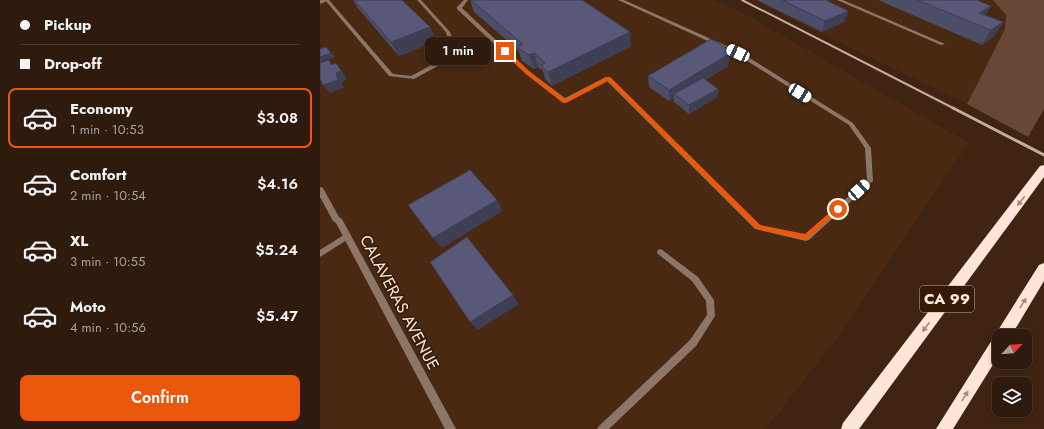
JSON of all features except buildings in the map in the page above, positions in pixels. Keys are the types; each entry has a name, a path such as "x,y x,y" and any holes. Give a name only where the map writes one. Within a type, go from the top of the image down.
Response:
{"highway":[{"name":"CA 99","path":"849,429 1044,169"},
{"path":"1007,329 1044,269"},
{"path":"944,429 992,353"}],"street":[{"path":"320,2 327,0"},
{"name":"CALAVERAS AVENUE","path":"320,190 347,236 451,429"}],"lane":[{"path":"327,0 391,75 412,78 455,55 448,32 419,0"},
{"path":"466,0 459,8 528,73 564,101 608,78 758,227 806,238 870,181 868,148 850,124 738,53 620,0"},
{"path":"839,0 943,44"},
{"path":"320,254 347,236"},
{"path":"602,429 693,343 711,316 710,300 695,279 661,252"}],"shaded area":[{"path":"320,0 713,0 745,14 969,143 834,342 766,429 320,429"},
{"path":"751,0 993,0 1006,15 1005,29 967,104"},
{"path":"993,0 1044,0 1044,109 1028,137 967,104 1005,29 1006,15"}],"railway":[{"path":"742,0 955,109"},
{"path":"953,108 1044,155"}],"route":[{"path":"505,51 528,73 564,101 608,78 758,227 806,238 838,209"}]}
